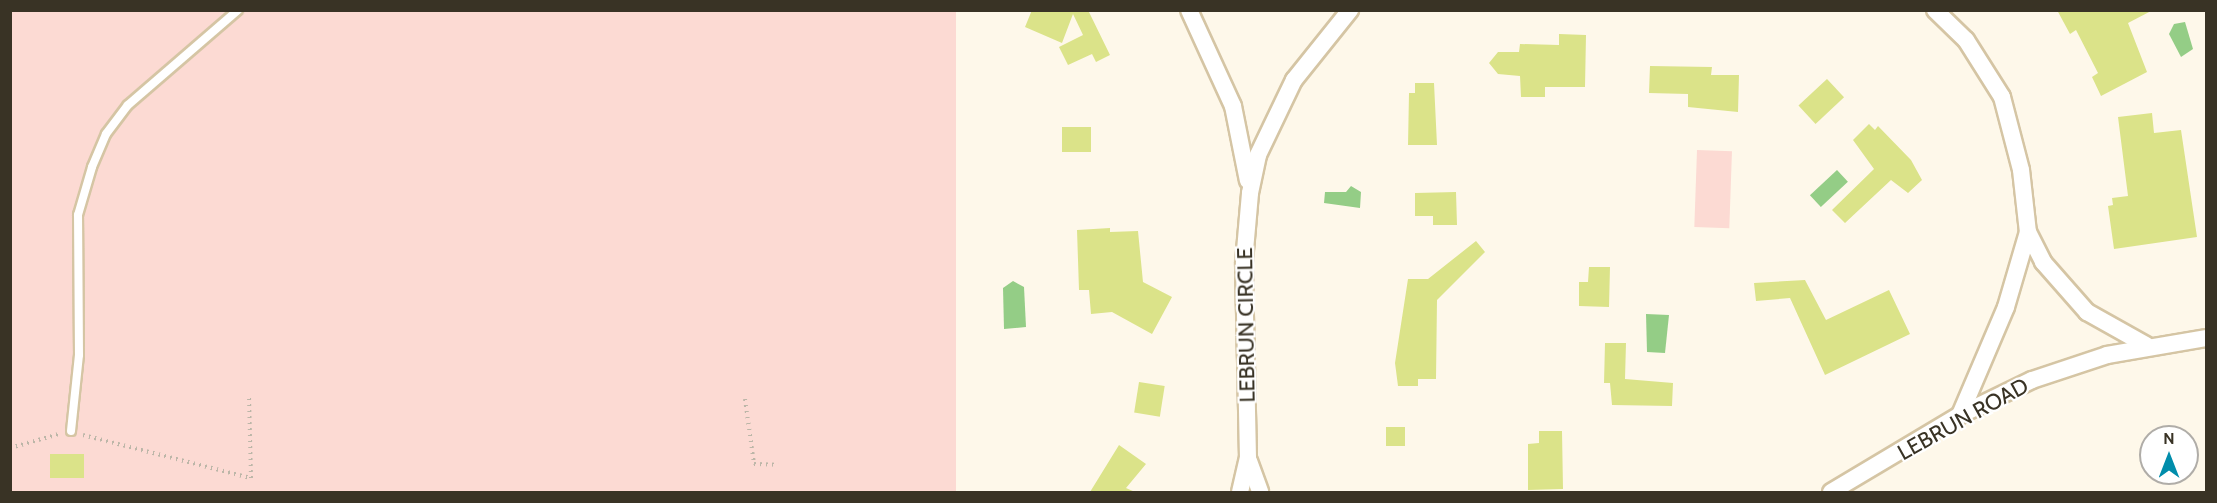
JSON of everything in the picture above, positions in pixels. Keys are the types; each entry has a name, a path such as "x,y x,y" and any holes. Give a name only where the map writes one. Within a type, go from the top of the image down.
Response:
{"street":[{"name":"LEBRUN CIRCLE","path":"1189,10 1233,106 1250,193"},
{"name":"LEBRUN CIRCLE","path":"1240,492 1248,458 1244,262 1250,193 1258,155 1294,80 1350,10"},
{"path":"1935,10 1966,40 2002,97 2021,170 2028,232 2000,326 1960,415"},
{"path":"2028,232 2063,290 2115,331 2146,345"},
{"name":"LEBRUN ROAD","path":"1831,492 1960,415 2032,380 2146,345 2206,338"},
{"name":"LEBRUN CIRCLE","path":"1248,458 1260,492"}],"lane":[{"path":"71,431 79,355 78,215 92,167 106,134 128,105 238,10"}],"path":[{"path":"10,448 71,431 251,478 249,395"},
{"path":"745,399 754,464 778,465"}],"shaded area":[{"path":"10,11 956,11 956,492 10,492"},
{"path":"2185,22 2193,49 2181,57 2169,34 2174,24"},
{"path":"1697,150 1732,151 1729,228 1694,227"},
{"path":"1837,170 1848,182 1821,207 1810,195"},
{"path":"1351,186 1361,192 1360,208 1324,203 1325,192 1346,192"},
{"path":"1013,281 1024,287 1026,327 1004,329 1003,288"},
{"path":"1646,314 1669,315 1665,353 1647,352"}],"building":[{"path":"1032,10 1088,10 1110,55 1096,62 1092,54 1068,65 1059,47 1083,35 1073,14 1062,43 1025,27"},
{"path":"2057,10 2153,10 2128,23 2147,72 2101,96 2092,77 2098,73 2076,30 2070,34"},
{"path":"1559,34 1586,35 1585,87 1545,87 1545,97 1521,97 1520,76 1498,74 1489,63 1498,52 1519,52 1520,44 1559,45"},
{"path":"1650,66 1712,67 1711,75 1739,75 1738,112 1688,107 1688,94 1649,93"},
{"path":"1827,79 1844,97 1816,124 1798,106"},
{"path":"1415,83 1434,83 1437,145 1408,145 1409,93 1415,93"},
{"path":"2152,113 2154,133 2181,130 2197,237 2114,249 2108,206 2113,205 2112,198 2128,196 2118,117"},
{"path":"1869,124 1875,130 1878,126 1911,160 1922,180 1908,193 1891,180 1845,223 1832,210 1874,169 1853,140"},
{"path":"1062,127 1091,127 1091,152 1062,152"},
{"path":"1456,192 1457,225 1433,225 1433,216 1415,216 1415,193"},
{"path":"1110,228 1110,232 1138,231 1143,282 1172,297 1152,334 1112,312 1091,314 1089,290 1079,290 1077,230"},
{"path":"1476,241 1485,252 1437,300 1436,379 1418,379 1418,386 1398,386 1395,363 1408,279 1428,279"},
{"path":"1589,267 1610,267 1609,307 1579,306 1579,282 1588,282"},
{"path":"1805,280 1826,320 1889,290 1910,334 1825,375 1790,298 1756,301 1754,283"},
{"path":"1605,343 1626,343 1625,379 1673,383 1672,406 1612,405 1610,383 1604,383"},
{"path":"1139,382 1165,386 1160,417 1134,413"},
{"path":"1386,427 1405,427 1405,446 1386,446"},
{"path":"1539,431 1562,431 1563,489 1528,490 1528,444 1539,443"},
{"path":"1119,445 1146,464 1126,488 1135,492 1090,492"},
{"path":"50,454 84,454 84,478 50,478"}]}
